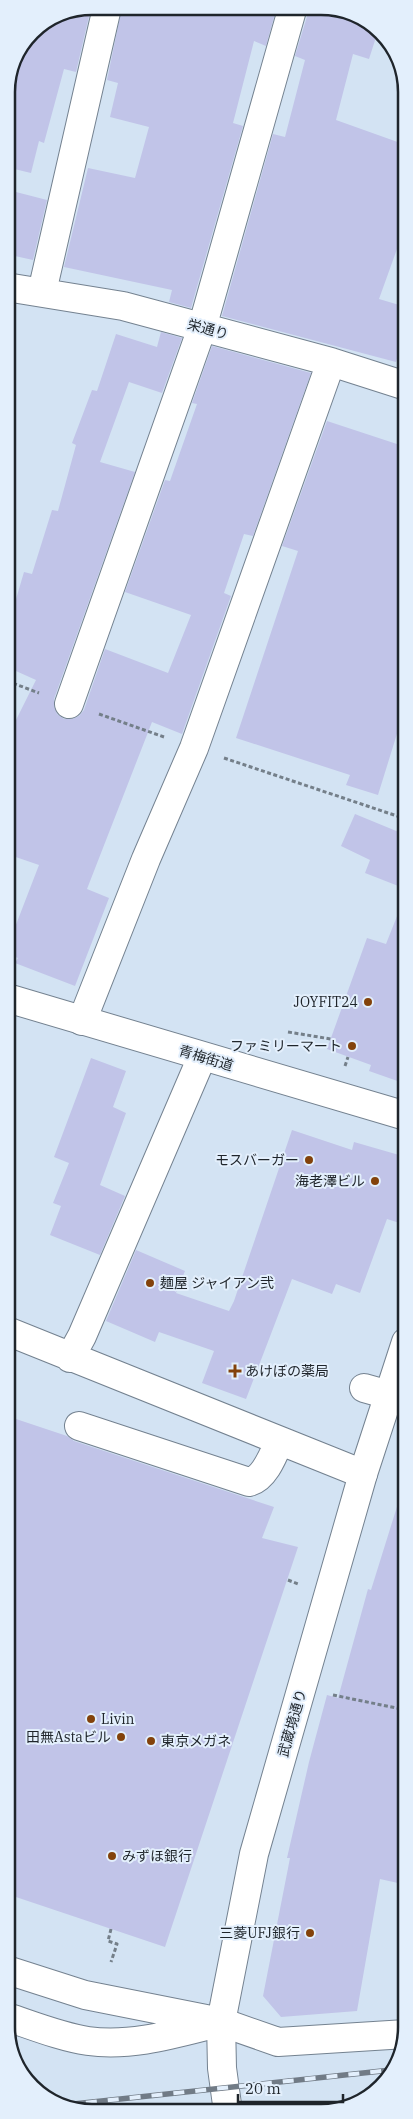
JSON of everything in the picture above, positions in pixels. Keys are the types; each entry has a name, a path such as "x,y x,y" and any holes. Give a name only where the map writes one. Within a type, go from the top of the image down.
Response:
{"street":[{"path":"42,292 105,15"},
{"path":"68,704 202,328 291,15"},
{"name":"栄通り","path":"15,288 123,306 331,362 398,383"},
{"path":"82,1020 146,859 194,748 331,362"},
{"name":"青梅街道","path":"15,1000 398,1114"},
{"path":"70,1358 82,1336 202,1057"},
{"path":"15,1334 363,1474"},
{"name":"武蔵境通り","path":"227,2104 222,2068 220,2022 254,1854 363,1474 377,1391 398,1356"},
{"path":"79,1426 249,1482 256,1481 270,1462 280,1442"},
{"path":"15,1972 85,1994 220,2022 278,2042 397,2035"},
{"path":"15,2020 68,2037 104,2042 156,2039 220,2022"}],"path":[{"path":"288,1032 331,1039"},
{"path":"325,1693 398,1708"},
{"path":"111,1929 108,1941 117,1944 111,1962"}],"building":[{"path":"89,15 76,72 64,69 44,143 39,141 31,173 15,169 15,87 23,58 41,34 53,25 67,19"},
{"path":"120,15 275,15 266,46 254,41 233,123 243,126 191,308 169,302 172,290 64,267 88,168 135,178 149,127 110,117 118,83 107,80"},
{"path":"307,15 336,16 346,19 360,25 376,38 369,59 353,54 336,120 398,142 398,246 379,299 398,305 398,355 396,362 222,316 273,134 285,137 305,60 295,56"},
{"path":"16,192 47,200 33,260 15,256"},
{"path":"161,332 182,338 162,393 129,382 100,462 135,472 54,699 57,714 64,719 72,719 79,716 84,710 105,649 168,673 191,615 125,592 165,480 170,481 197,404 192,403 212,346 311,373 253,536 244,534 224,593 231,596 182,734 152,722 87,889 109,898 75,986 15,963 18,958 15,957 15,927 39,865 15,857 15,722 36,680 15,671 15,602 24,572 32,574 52,510 58,511 76,445 72,443 92,390 97,391 116,334 157,347"},
{"path":"327,421 398,444 398,730 378,795 346,785 350,775 236,738 298,551 282,546"},
{"path":"355,814 398,832 398,886 365,873 370,860 341,846"},
{"path":"398,914 398,1081 369,1071 371,1065 327,1049 367,938 386,944"},
{"path":"91,1058 126,1071 113,1107 126,1113 100,1185 125,1196 100,1255 50,1235 61,1206 53,1203 69,1163 54,1157"},
{"path":"292,1130 352,1150 354,1142 398,1155 398,1222 387,1219 360,1293 336,1284 332,1294 292,1279 246,1399 202,1383 214,1351 159,1332 155,1342 106,1321 136,1250 185,1271 176,1293 229,1311"},
{"name":"田無Astaビル","path":"15,1419 67,1436 74,1441 274,1507 262,1538 298,1547 165,1947 15,1897"},
{"path":"398,1503 398,1883 380,1879 357,2011 281,2017 263,1996 290,1858 287,1858 309,1762 327,1695 338,1698 368,1589 371,1590"}],"railway":[{"path":"81,2103 384,2071"}],"place":[{"name":"JOYFIT24","path":"368,1002"},
{"name":"ファミリーマート","path":"352,1046"},
{"name":"モスバーガー","path":"309,1160"},
{"name":"海老澤ビル","path":"375,1181"},
{"name":"麺屋 ジャイアン弐","path":"150,1283"},
{"name":"あけぼの薬局","path":"235,1371"},
{"name":"Livin","path":"91,1719"},
{"name":"田無Astaビル","path":"121,1737"},
{"name":"東京メガネ","path":"151,1741"},
{"name":"みずほ銀行","path":"112,1856"},
{"name":"三菱UFJ銀行","path":"310,1933"}]}
